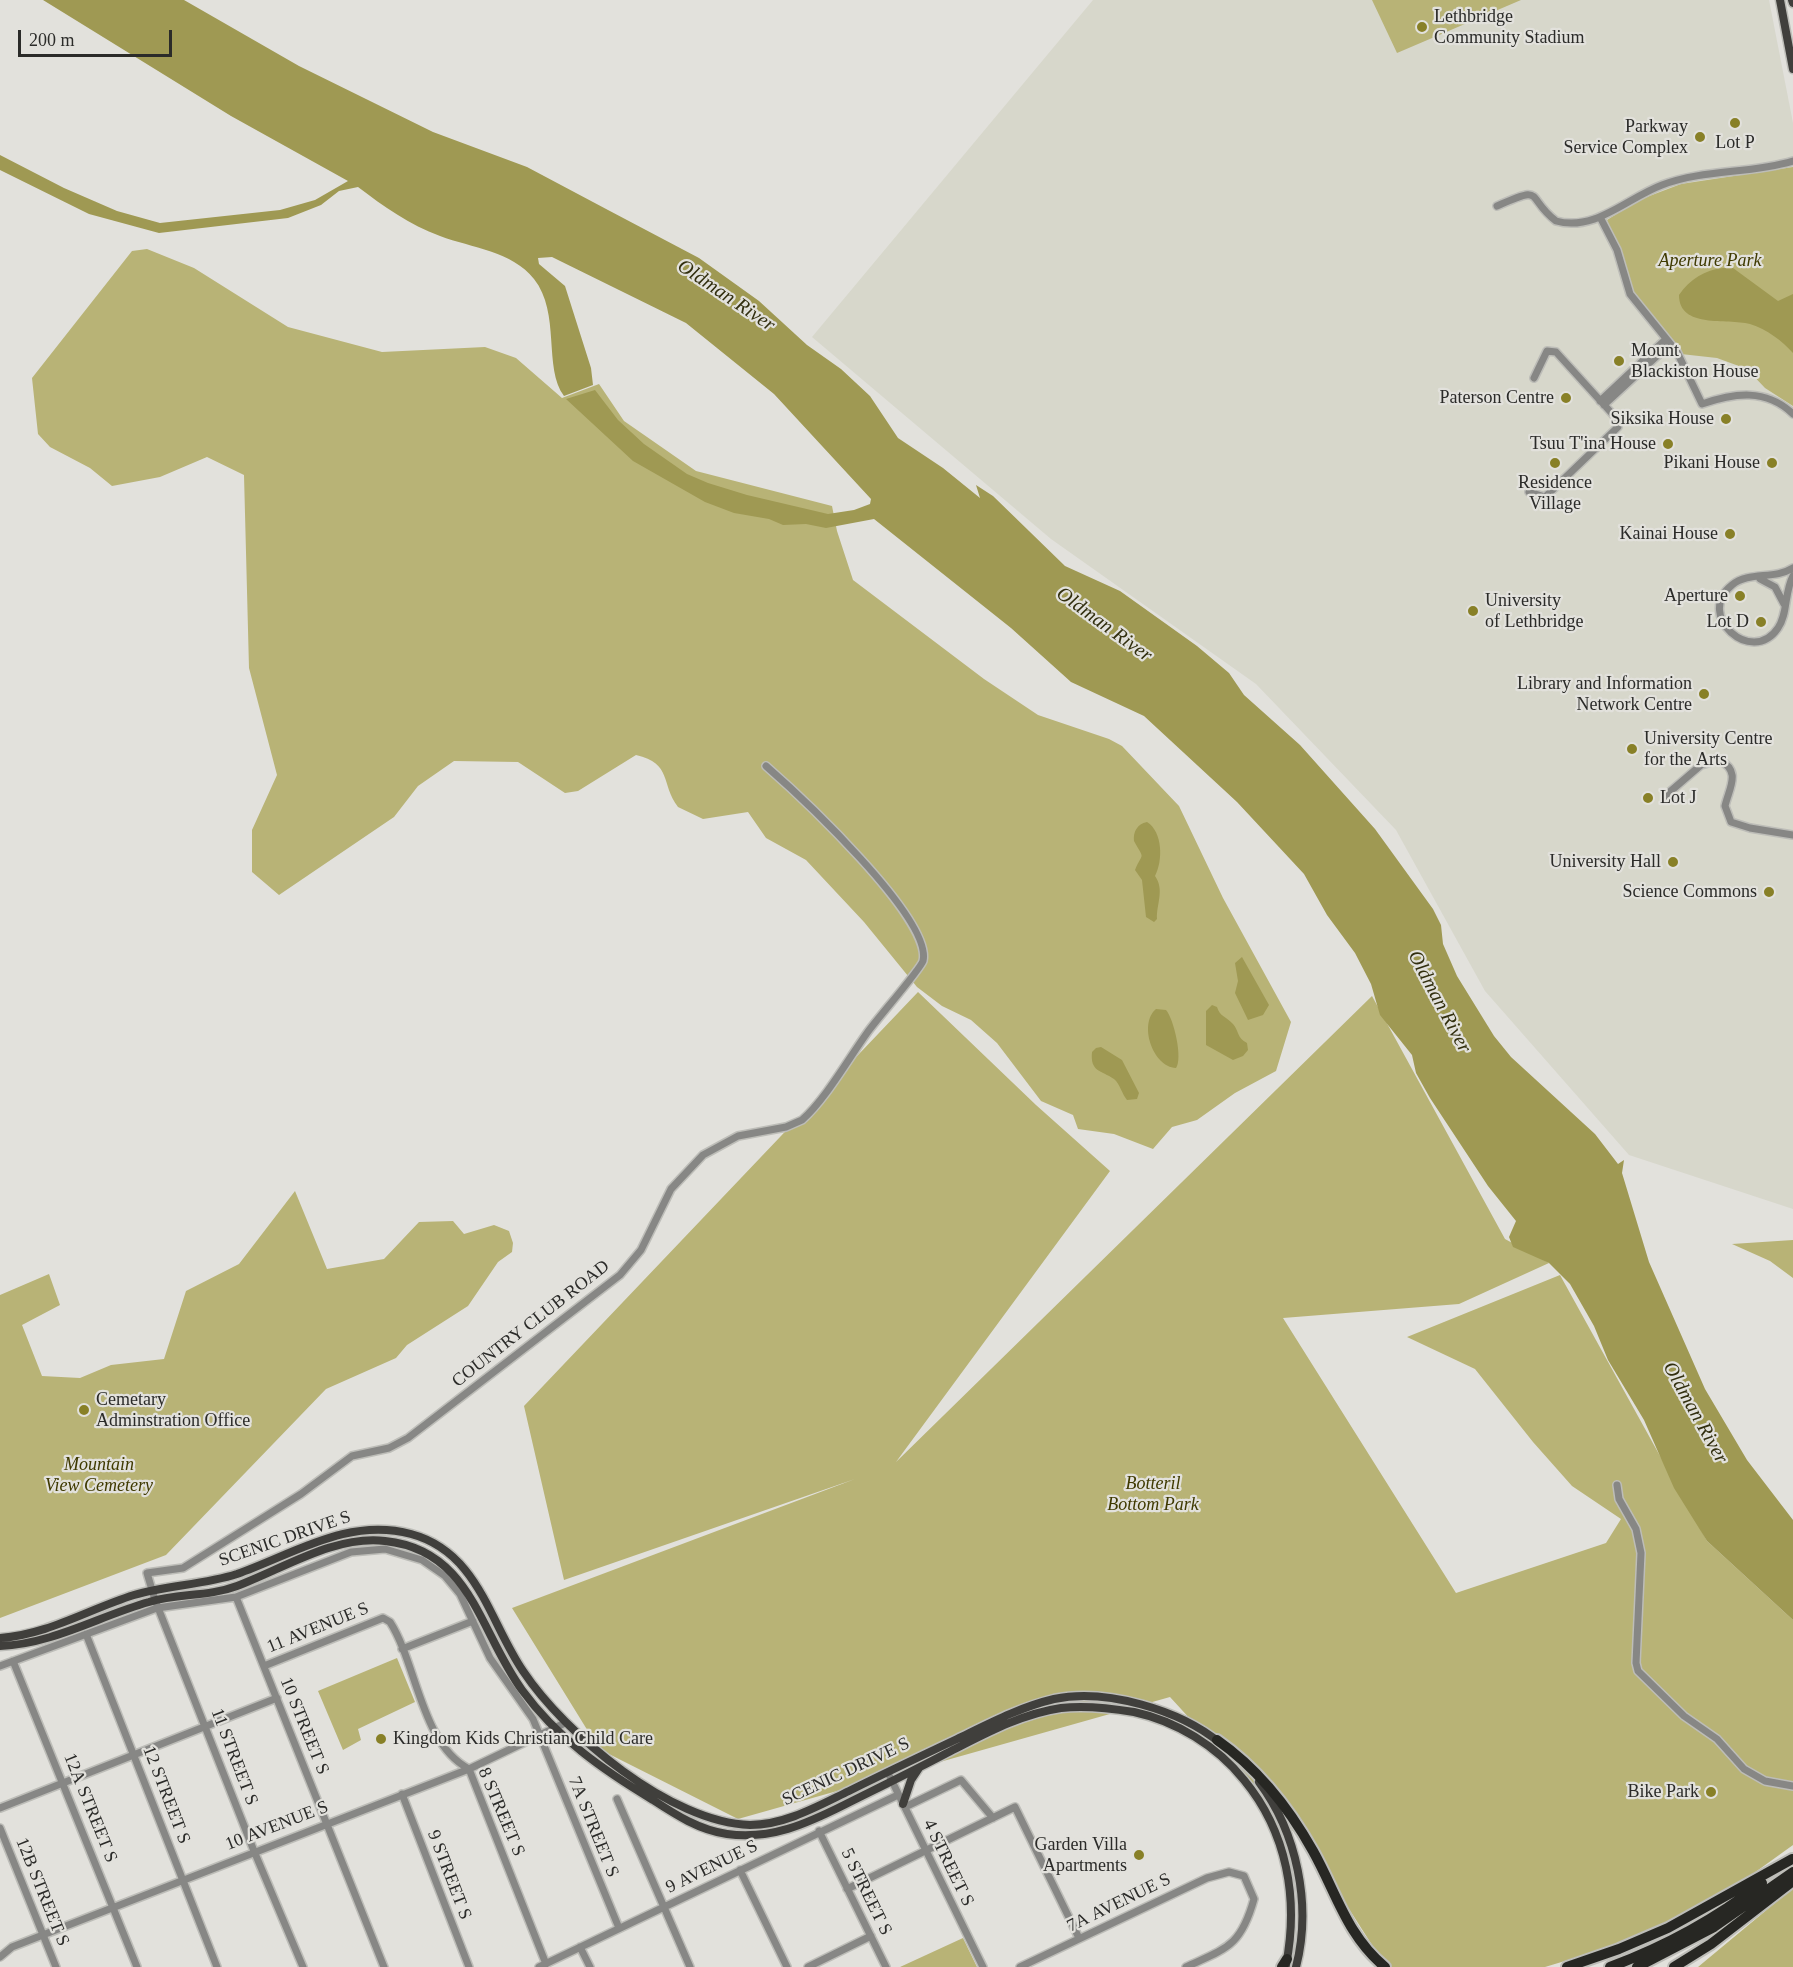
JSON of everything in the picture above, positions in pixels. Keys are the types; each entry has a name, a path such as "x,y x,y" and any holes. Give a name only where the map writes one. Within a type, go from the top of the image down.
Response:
{"highway":[{"path":"1217,1740 1242,1757 1287,1812 1313,1851 1350,1928 1364,1948 1385,1967"},
{"path":"1567,1967 1619,1949 1668,1928 1793,1859"},
{"path":"1610,1967 1665,1943 1708,1919 1793,1859"},
{"path":"1637,1967 1707,1931 1793,1872"},
{"path":"1674,1967 1711,1944 1793,1881"}],"main road":[{"path":"1780,0 1793,69"},
{"name":"SCENIC DRIVE S","path":"0,1638 41,1631 152,1590 221,1579 357,1529 411,1533 454,1557 473,1579 522,1671 565,1723 590,1748 630,1776 681,1806 727,1823 752,1825 793,1816 1002,1717 1057,1699 1105,1698 1137,1704 1182,1720 1217,1740 1260,1784 1289,1839 1295,1858 1302,1917 1296,1967"},
{"name":"SCENIC DRIVE S","path":"0,1646 38,1641 156,1604 232,1588 341,1544 373,1540 405,1545 434,1557 466,1587 510,1672 554,1729 591,1761 684,1820 724,1834 750,1836 781,1832 818,1818 1006,1724 1035,1714 1064,1707 1109,1708 1142,1714 1189,1734 1213,1749 1239,1773 1254,1792 1284,1853 1292,1902 1285,1964"},
{"path":"904,1806 911,1780 919,1767"}],"street":[{"path":"1497,206 1528,194 1534,196 1556,221 1585,224 1645,192 1677,180 1718,172 1768,167 1793,161"},
{"path":"1600,217 1617,250 1630,294 1685,365 1702,404 1725,397 1753,395 1776,401 1793,414"},
{"path":"1602,403 1668,341"},
{"path":"1529,492 1545,497 1617,430 1617,419 1556,352 1547,351 1544,354 1534,378"},
{"path":"1793,568 1771,577 1752,578 1731,586 1722,598 1721,618 1730,634 1745,641 1767,638 1779,628 1793,576"},
{"path":"1752,578 1768,582 1775,587 1784,606"},
{"path":"1665,796 1701,765 1719,760 1728,766 1733,775 1732,788 1725,806 1731,822 1750,828 1793,835"},
{"name":"COUNTRY CLUB ROAD","path":"152,1590 147,1573 183,1568 301,1494 352,1456 389,1448 408,1438 599,1293 632,1263 667,1194 688,1168 712,1148 730,1139 786,1127 802,1120 881,1014 919,970 923,956 919,941 888,891 819,815 766,766"},
{"path":"1617,1485 1619,1499 1636,1529 1641,1553 1636,1663 1638,1671 1684,1716 1717,1739 1744,1769 1765,1780 1793,1786"},
{"name":"SCENIC DRIVE S","path":"0,1666 86,1634 156,1604 236,1597 351,1552 385,1550 422,1560 440,1572 460,1594 490,1658 533,1719 540,1736"},
{"name":"11 STREET S","path":"152,1590 254,1851 303,1967"},
{"name":"10 STREET S","path":"236,1597 384,1967"},
{"name":"11 AVENUE S","path":"264,1666 383,1618"},
{"name":"8 STREET S","path":"383,1618 392,1624 436,1736 459,1763 469,1768 543,1965"},
{"path":"402,1649 473,1621"},
{"name":"12 STREET S","path":"86,1634 217,1967"},
{"name":"12A STREET S","path":"13,1661 137,1967"},
{"path":"0,1808 277,1698"},
{"name":"10 AVENUE S","path":"0,1957 12,1947 113,1906 469,1768 565,1723"},
{"name":"7A STREET S","path":"540,1736 619,1928"},
{"name":"4 STREET S","path":"888,1772 983,1967"},
{"path":"904,1806 961,1780 993,1818"},
{"name":"9 STREET S","path":"402,1794 469,1967"},
{"name":"9 AVENUE S","path":"543,1965 898,1795"},
{"path":"617,1799 690,1967"},
{"path":"848,1889 1015,1807 1079,1938"},
{"name":"12B STREET S","path":"0,1828 56,1967"},
{"name":"5 STREET S","path":"819,1831 886,1967"},
{"path":"740,1870 788,1967"},
{"name":"7A AVENUE S","path":"1020,1967 1211,1876 1233,1872 1246,1878 1254,1896 1242,1932 1230,1946 1186,1967"},
{"path":"808,1967 871,1936"},
{"path":"580,1947 590,1967"}],"shaded area":[{"name":"University of Lethbridge","path":"1093,0 1769,0 1793,123 1793,1209 1629,1155 1485,991 1396,830 1256,684 1051,539 812,337"}],"green space":[{"name":"Lethbridge Community Stadium","path":"1372,0 1521,0 1397,53"},
{"name":"Aperture Park","path":"1793,167 1793,406 1765,388 1747,369 1717,358 1681,354 1635,300 1607,220 1639,200 1681,184"},
{"path":"147,249 194,268 288,327 382,352 485,347 516,358 562,398 599,384 624,421 696,471 832,506 837,531 853,580 984,679 1038,715 1109,739 1122,746 1179,806 1223,898 1291,1022 1276,1071 1235,1093 1197,1120 1172,1127 1153,1149 1114,1134 1078,1129 1073,1115 1041,1101 997,1043 971,1020 942,1006 917,987 864,922 806,860 766,838 748,812 703,819 678,807 661,769 648,759 636,755 578,791 565,793 518,762 454,761 418,786 394,817 279,895 252,872 252,830 277,775 249,668 244,475 207,457 160,477 112,486 90,468 50,447 38,434 32,378 132,251"},
{"name":"Botteril Bottom Park","path":"918,992 1036,1105 1110,1171 896,1462 1372,996 1505,1239 1549,1263 1459,1304 1283,1318 1456,1593 1606,1543 1621,1519 1572,1486 1533,1442 1475,1369 1407,1337 1560,1275 1707,1541 1793,1620 1793,1845 1736,1886 1651,1935 1545,1967 1386,1967 1314,1854 1170,1697 738,1819 599,1749 512,1608 855,1479 564,1580 524,1406"},
{"name":"Mountain View Cemetery","path":"295,1191 327,1269 384,1259 419,1222 453,1221 464,1234 494,1225 509,1231 513,1243 512,1252 498,1262 468,1306 407,1345 396,1358 326,1389 166,1555 0,1618 0,1295 49,1274 60,1305 22,1325 42,1376 80,1378 111,1365 164,1359 186,1291 239,1264"},
{"path":"1793,1240 1793,1278 1770,1261 1732,1244"},
{"path":"397,1658 415,1702 358,1729 361,1740 343,1750 318,1691"},
{"path":"1793,1888 1793,1967 1698,1967"},
{"path":"963,1938 977,1967 900,1967"}],"water":[{"name":"Oldman River","path":"43,0 184,0 299,66 433,132 527,167 699,258 759,301 807,345 841,369 870,396 898,438 943,468 980,498 976,485 993,496 1065,566 1120,591 1197,646 1229,673 1244,695 1300,745 1375,829 1433,909 1441,925 1443,944 1457,976 1494,1036 1511,1057 1595,1134 1618,1164 1624,1160 1622,1173 1649,1262 1705,1389 1747,1460 1793,1520 1793,1620 1707,1541 1674,1488 1644,1420 1608,1360 1594,1326 1570,1284 1549,1263 1513,1247 1509,1237 1516,1221 1488,1186 1430,1098 1416,1073 1412,1055 1380,1015 1371,984 1355,953 1327,915 1304,874 1237,802 1144,716 1071,682 1011,628 874,519 826,528 806,524 783,525 769,519 734,513 705,502 633,461 566,399 595,390 618,420 644,444 687,474 708,483 747,495 828,514 854,510 870,504 871,499 774,394 686,323 552,257 538,258 539,264 565,286 591,368 593,385 564,396 554,371 547,308 534,279 515,262 503,256 440,236 407,221 358,187 339,191 321,205 288,218 159,233 89,214 0,170 0,155 64,188 117,211 160,223 280,210 315,200 348,181 231,116"},
{"path":"1723,268 1733,268 1778,301 1793,294 1793,353 1774,336 1756,326 1740,322 1695,318 1681,306 1679,295 1688,284 1698,276"},
{"path":"1147,822 1156,833 1160,847 1158,870 1155,876 1158,881 1159,898 1157,919 1154,922 1146,917 1142,880 1135,870 1142,856 1134,841 1134,835 1138,827"},
{"path":"1242,957 1269,1005 1263,1015 1248,1020 1235,993 1238,981 1235,963"},
{"path":"1212,1005 1217,1007 1222,1015 1233,1024 1240,1037 1247,1043 1248,1050 1243,1056 1233,1060 1206,1045 1206,1011"},
{"path":"1156,1009 1166,1010 1172,1022 1179,1056 1176,1068 1168,1066 1161,1060 1151,1044 1148,1024"},
{"path":"1101,1047 1122,1060 1139,1093 1137,1099 1127,1100 1114,1079 1097,1070 1093,1063 1092,1052"}],"place":[{"name":"Lethbridge Community Stadium","path":"1422,27"},
{"name":"Lot P","path":"1735,123"},
{"name":"Parkway Service Complex","path":"1700,137"},
{"name":"Mount Blackiston House","path":"1619,361"},
{"name":"Paterson Centre","path":"1566,398"},
{"name":"Siksika House","path":"1726,419"},
{"name":"Tsuu T'ina House","path":"1668,444"},
{"name":"Residence Village","path":"1555,463"},
{"name":"Pikani House","path":"1772,463"},
{"name":"Kainai House","path":"1730,534"},
{"name":"Aperture","path":"1740,596"},
{"name":"University of Lethbridge","path":"1473,611"},
{"name":"Lot D","path":"1761,622"},
{"name":"Library and Information Network Centre","path":"1704,694"},
{"name":"University Centre for the Arts","path":"1632,749"},
{"name":"Lot J","path":"1648,798"},
{"name":"University Hall","path":"1673,862"},
{"name":"Science Commons","path":"1769,892"},
{"name":"Cemetary Adminstration Office","path":"84,1410"},
{"name":"Kingdom Kids Christian Child Care","path":"381,1739"},
{"name":"Bike Park","path":"1711,1792"},
{"name":"Garden Villa Apartments","path":"1139,1855"}]}
